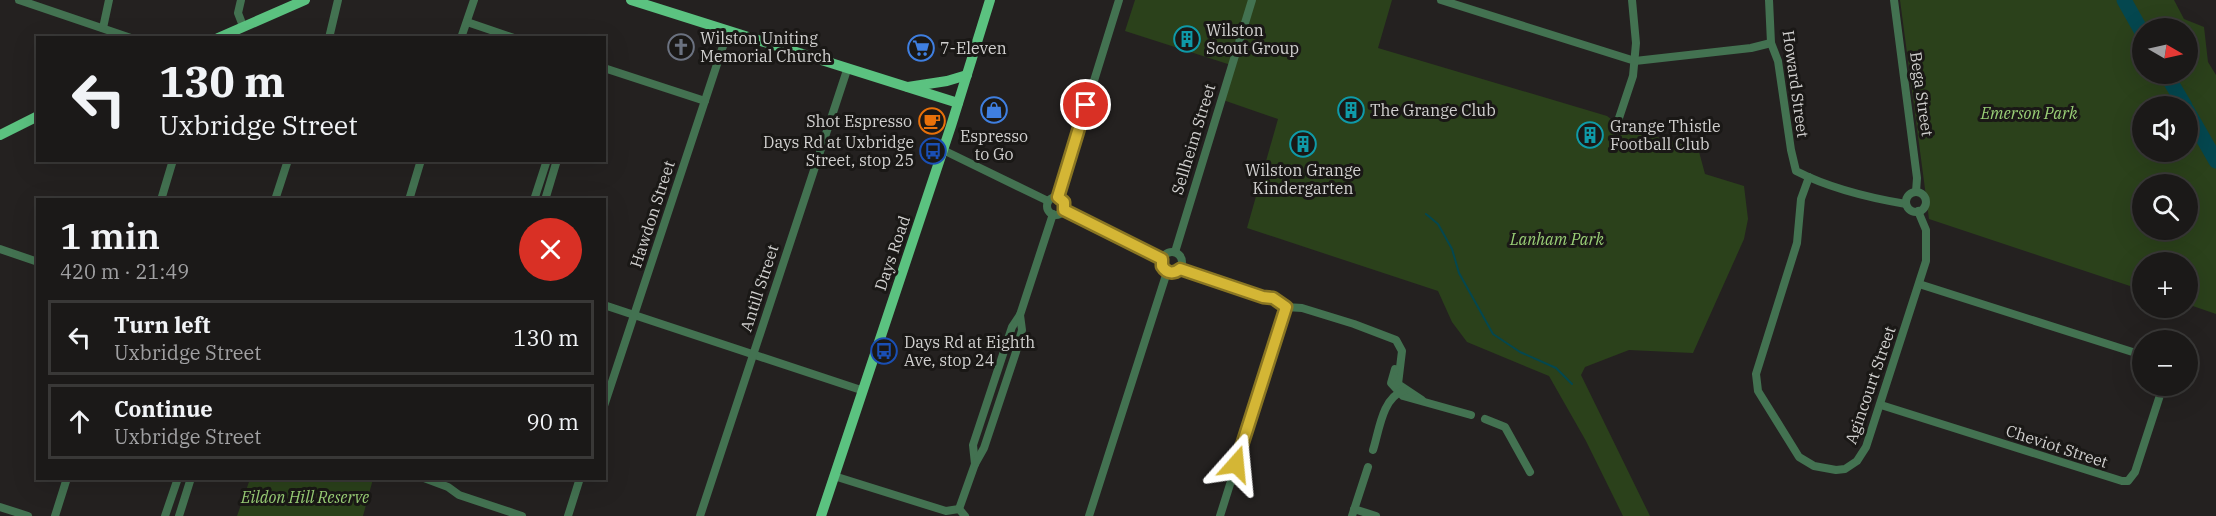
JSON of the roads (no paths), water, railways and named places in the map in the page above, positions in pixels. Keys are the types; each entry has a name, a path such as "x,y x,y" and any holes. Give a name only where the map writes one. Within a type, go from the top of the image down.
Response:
{"main road":[{"path":"222,36 305,0"},
{"path":"631,0 904,88 958,103"},
{"name":"Days Road","path":"821,516 861,390 943,150 990,0"},
{"path":"904,88 947,81 967,75"},
{"path":"0,135 36,117"}],"street":[{"path":"19,0 125,36"},
{"path":"103,28 109,0"},
{"path":"241,0 238,13 243,26"},
{"path":"329,36 338,0"},
{"path":"462,36 474,0"},
{"path":"1058,197 1119,0"},
{"name":"Sellheim Street","path":"1175,252 1177,237 1252,0"},
{"path":"1441,0 1635,61 1740,50 1771,43"},
{"path":"1617,124 1633,76 1635,61 1636,43 1632,0"},
{"name":"Howard Street","path":"1769,0 1771,43 1778,61 1791,150 1796,171 1809,177"},
{"name":"Bega Street","path":"1894,0 1917,178 1916,192"},
{"path":"466,21 508,36"},
{"name":"Hawdon Street","path":"606,400 728,31"},
{"path":"606,69 705,101"},
{"name":"Antill Street","path":"700,516 847,70"},
{"path":"943,150 1048,201 1058,197"},
{"path":"162,198 172,162"},
{"path":"276,198 287,162"},
{"path":"410,198 421,162"},
{"path":"535,198 547,162"},
{"path":"546,198 557,162"},
{"path":"1809,177 1875,198 1906,204 1913,211 1924,207 1926,199 1916,192 1908,196 1906,204"},
{"name":"Agincourt Street","path":"1809,177 1801,199 1797,243 1756,374 1758,391 1799,457 1814,466 1836,470 1845,469 1861,457 1881,405 1919,284 1928,244 1926,230 1918,211"},
{"path":"1058,197 1064,202 1064,210"},
{"path":"1048,201 1047,209 1053,214"},
{"path":"1053,214 1064,210 1162,259"},
{"path":"834,476 946,511 962,512 975,464 973,445 1012,327 1020,315 1053,214"},
{"path":"0,249 36,261"},
{"path":"1175,252 1182,259 1180,269 1174,273 1167,272 1162,266 1162,259 1167,253 1175,252"},
{"path":"1180,269 1263,297 1273,298 1286,307 1302,308 1394,339 1401,348 1392,378 1399,391 1471,415"},
{"path":"1089,516 1167,272"},
{"path":"1919,284 2132,352"},
{"path":"606,307 861,390"},
{"path":"1220,516 1286,307"},
{"path":"1373,450 1388,404 1399,391"},
{"name":"Cheviot Street","path":"1881,405 2128,481 2135,472 2160,396"},
{"path":"1485,419 1506,428 1530,472"},
{"path":"1368,467 1353,513 1376,516"},
{"path":"55,516 66,480"},
{"path":"165,516 176,480"},
{"path":"179,516 190,480"},
{"path":"568,516 579,480"},
{"path":"448,483 459,495 522,516"},
{"path":"0,507 28,516"}],"waterway":[{"path":"2124,0 2134,18"},
{"path":"2172,84 2179,96"},
{"path":"2198,129 2216,161"},
{"path":"1426,214 1438,224 1452,249 1459,273 1493,334 1520,352 1556,368 1572,384"}],"place":[{"name":"Wilston Scout Group","path":"1187,39"},
{"name":"Wilston Uniting Memorial Church","path":"681,47"},
{"name":"7-Eleven","path":"921,48"},
{"name":"Espresso to Go","path":"994,110"},
{"name":"The Grange Club","path":"1351,110"},
{"name":"Shot Espresso","path":"932,121"},
{"name":"Grange Thistle Football Club","path":"1590,135"},
{"name":"Wilston Grange Kindergarten","path":"1303,144"},
{"name":"Days Rd at Uxbridge Street, stop 25","path":"933,151"},
{"name":"Days Rd at Eighth Ave, stop 24","path":"884,351"}],"park label":[{"name":"Emerson Park","path":"2029,113"},
{"name":"Lanham Park","path":"1557,239"},
{"name":"Eildon Hill Reserve","path":"305,497"}]}
